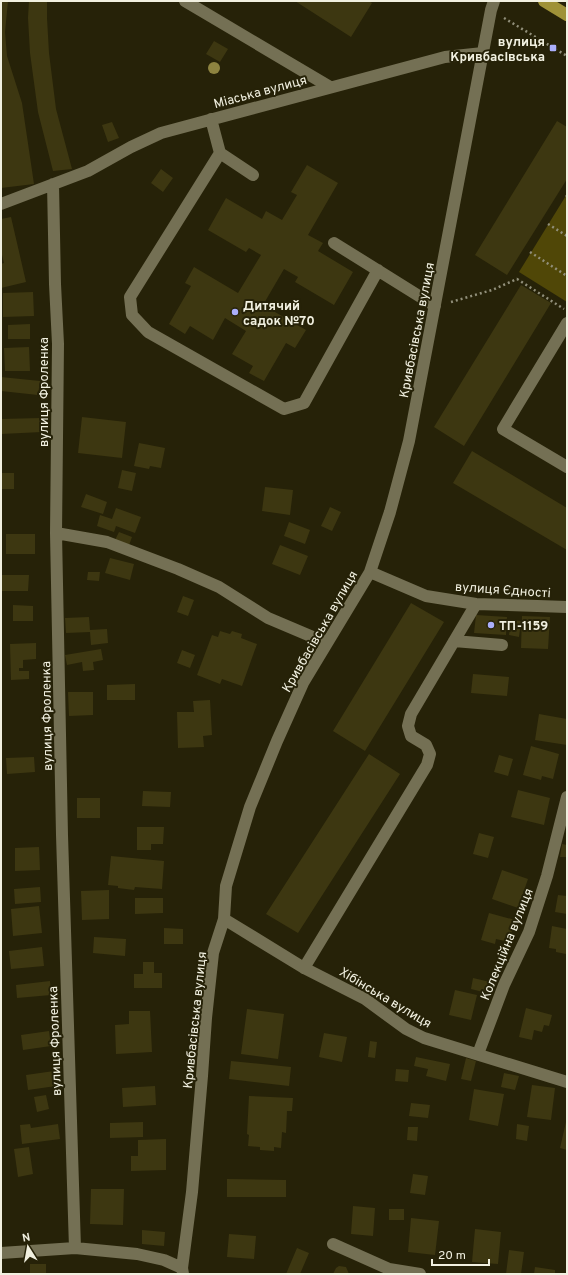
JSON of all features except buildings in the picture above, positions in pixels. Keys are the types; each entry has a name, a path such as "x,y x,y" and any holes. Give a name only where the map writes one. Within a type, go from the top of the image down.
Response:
{"main road":[{"path":"544,1 567,15"}],"street":[{"path":"185,1 330,88"},
{"name":"Кривбасівська вулиця","path":"183,1271 192,1192 206,1018 214,953 224,919 226,886 250,807 277,741 304,682 370,572 390,512 409,441 493,6"},
{"name":"Міаська вулиця","path":"1,204 88,171 131,147 161,133 445,56 483,53"},
{"path":"211,119 220,153 253,175"},
{"path":"220,153 130,297 132,315 148,332 284,409 304,403 378,270"},
{"name":"вулиця Фроленка","path":"53,184 58,344 56,533 62,835 75,1248"},
{"path":"334,243 435,306"},
{"path":"567,323 503,429 567,467"},
{"path":"56,533 107,542 178,569 219,587 268,618 327,644"},
{"name":"вулиця Єдності","path":"370,572 426,596 476,604 567,607"},
{"path":"304,968 427,765 430,754 426,745 411,736 408,726 411,714 476,604"},
{"path":"454,641 502,645"},
{"name":"Колекційна вулиця","path":"478,1054 504,985 529,932 547,876 567,797"},
{"name":"Хібінська вулиця","path":"224,919 304,968 365,999 406,1029 424,1038 567,1082"},
{"path":"332,1244 389,1269 420,1274"},
{"path":"1,1253 75,1248 137,1254 164,1260 183,1271"}],"path":[{"path":"493,6 567,56"},
{"path":"548,224 567,236"},
{"path":"530,252 567,276"},
{"path":"435,306 471,297 517,279 567,311"}],"shaded area":[{"path":"567,194 567,302 519,272"}],"place":[{"name":"вулиця Кривбасівська","path":"553,48"},
{"name":"Дитячий садок №70","path":"235,312"},
{"name":"ТП-1159","path":"491,625"}]}
